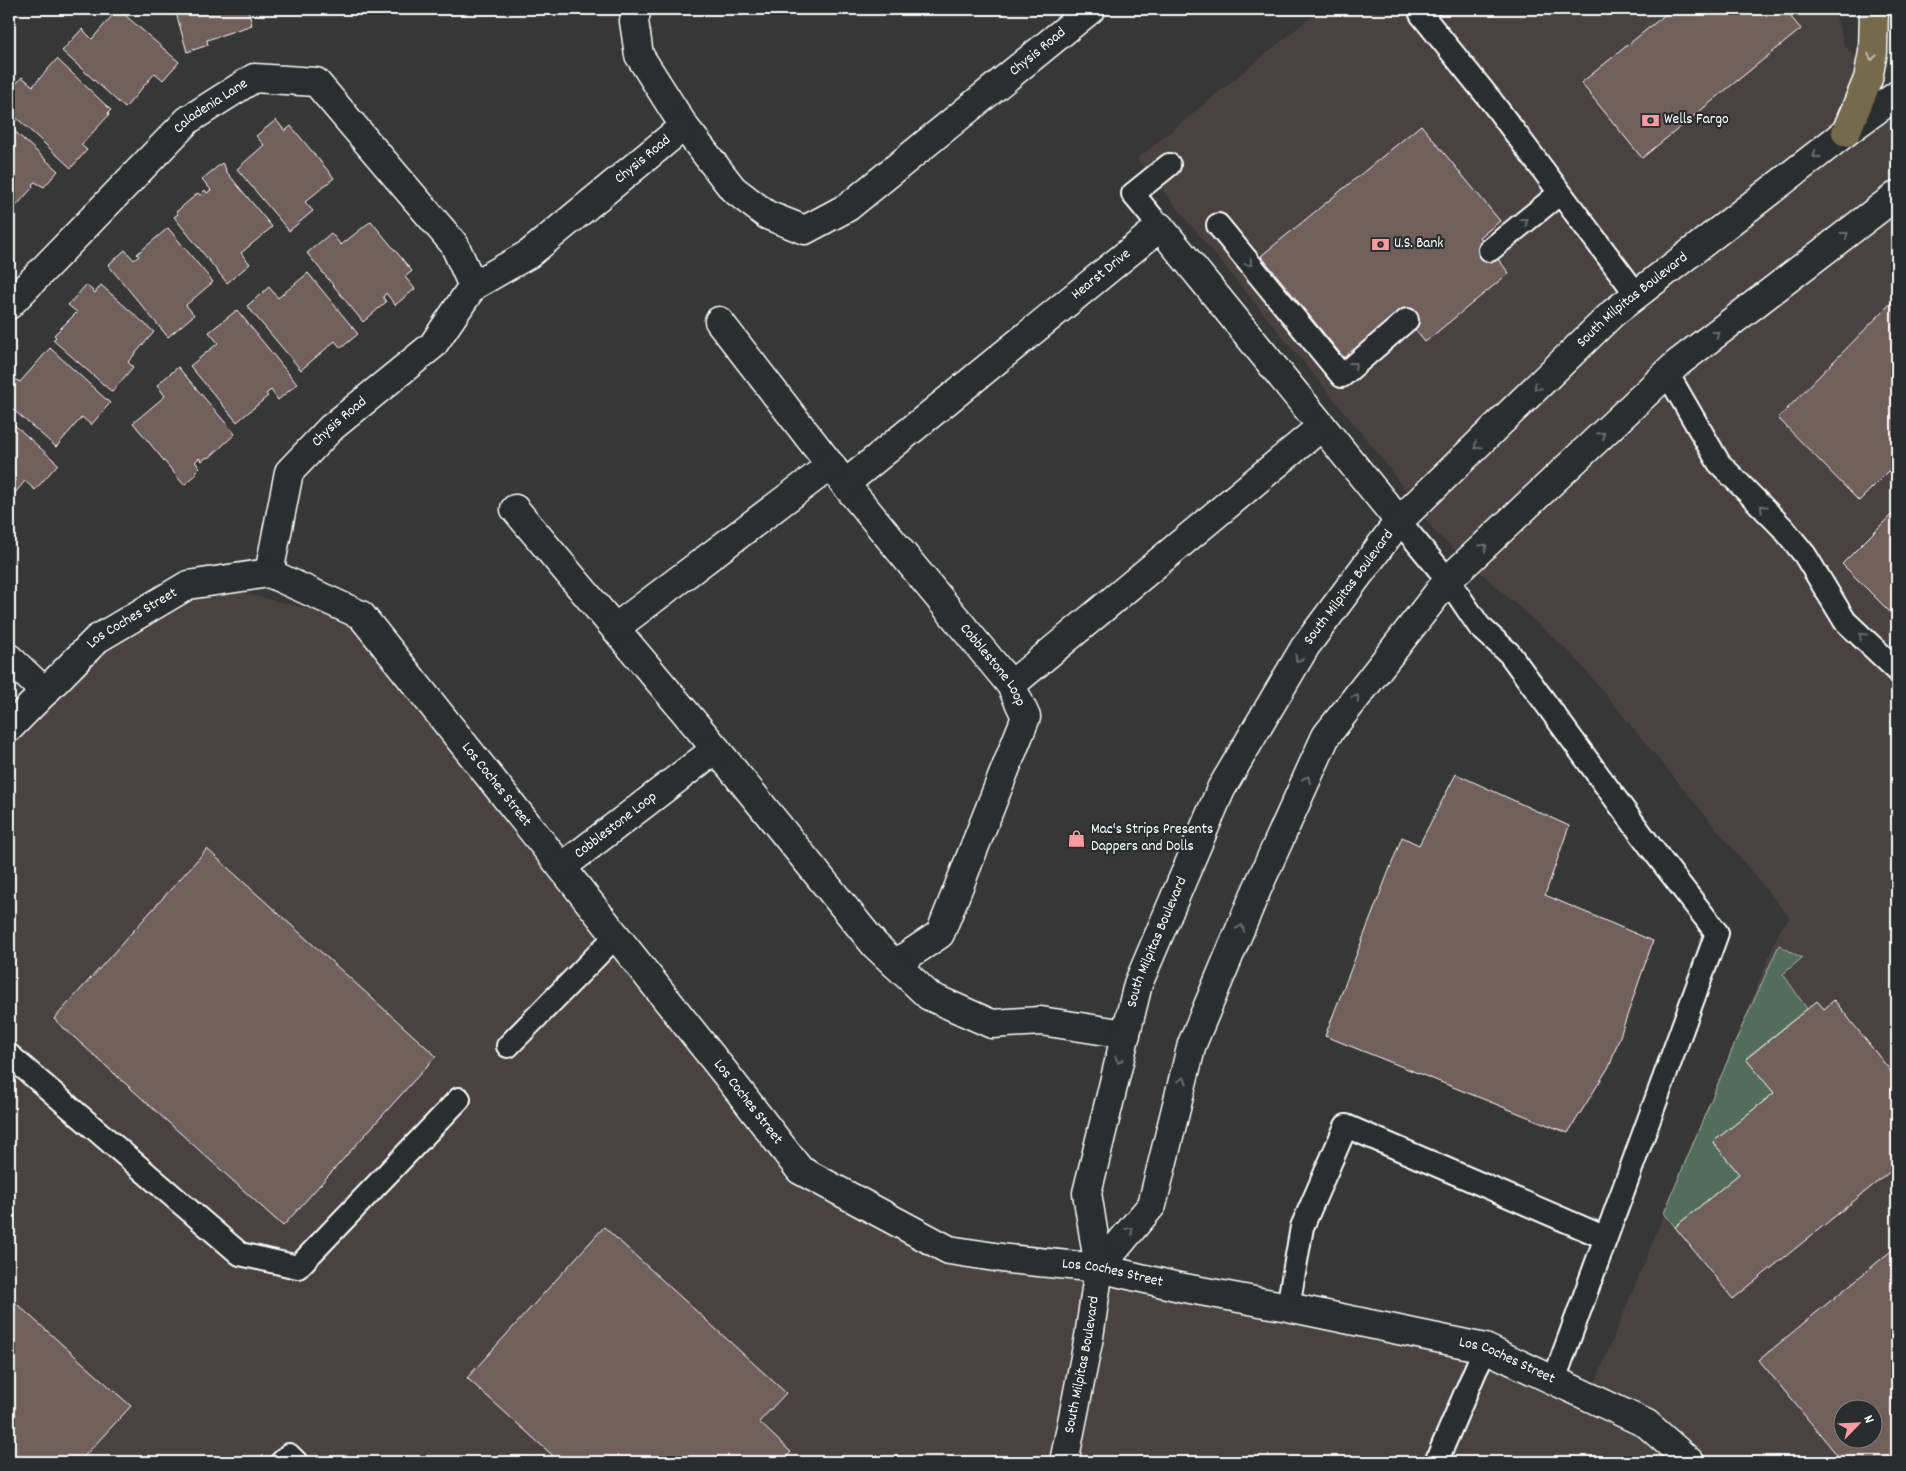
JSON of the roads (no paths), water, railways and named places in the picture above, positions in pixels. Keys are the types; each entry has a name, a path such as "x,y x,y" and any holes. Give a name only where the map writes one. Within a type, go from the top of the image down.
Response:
{"highway":[{"path":"1846,132 1868,79 1873,52 1874,9"}],"street":[{"path":"637,9 634,20 639,54 684,126"},
{"name":"Chysis Road","path":"268,573 288,472 331,428 433,345 473,286 529,254 684,126 733,189 767,216 805,230 848,207 1091,9"},
{"name":"Caladenia Lane","path":"9,305 188,120 254,78 316,82 454,244 473,286"},
{"name":"South Milpitas Boulevard","path":"1064,1462 1089,1337 1099,1268 1087,1193 1138,984 1221,789 1305,647 1399,521 1613,313 1846,132 1897,95"},
{"path":"1099,1268 1152,1205 1192,1044 1254,896 1326,736 1448,580 1667,373 1897,195"},
{"path":"1160,227 1399,521"},
{"name":"Hearst Drive","path":"838,475 1160,227"},
{"name":"Cobblestone Loop","path":"719,321 838,475 1010,685 1026,718 940,934 895,964"},
{"path":"1010,685 1322,426"},
{"path":"615,628 838,475"},
{"path":"515,509 716,749 875,945 929,996 992,1024 1041,1021 1126,1034"},
{"name":"Los Coches Street","path":"9,728 97,638 188,585 268,573 361,615 800,1170 949,1250 1008,1259 1099,1268 1179,1288 1288,1307 1485,1348 1646,1424 1690,1462"},
{"path":"9,658 45,692"},
{"name":"Cobblestone Loop","path":"562,867 716,749"}],"lane":[{"path":"1428,9 1421,14 1637,295"},
{"path":"1160,227 1133,194 1169,165"},
{"path":"1490,250 1560,193"},
{"path":"1218,226 1342,376 1407,320"},
{"path":"1667,373 1719,463 1783,528 1805,555 1845,621 1897,670"},
{"path":"1399,521 1448,580 1480,626 1509,653 1650,846 1717,933 1554,1380"},
{"path":"508,1046 616,936"},
{"path":"9,1055 240,1254 298,1267 459,1100"},
{"path":"1288,1307 1302,1226 1346,1126 1606,1238"},
{"path":"1436,1462 1485,1348"},
{"path":"282,1462 289,1455 296,1462"}],"place":[{"name":"Wells Fargo","path":"1650,120"},
{"name":"U.S. Bank","path":"1380,244"},
{"name":"Mac's Strips Presents Dappers and Dolls","path":"1077,839"}]}
